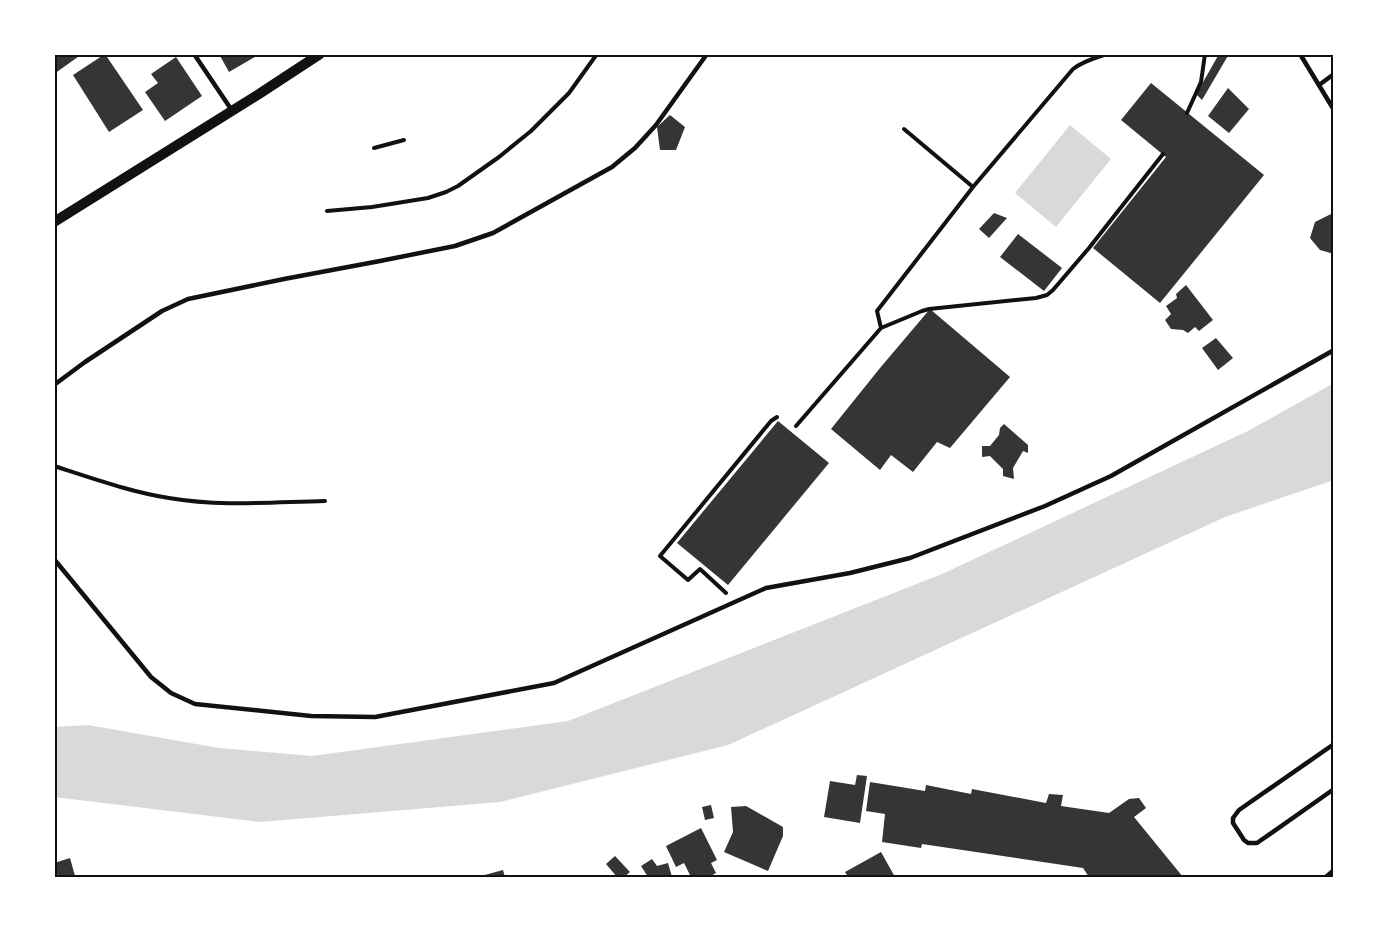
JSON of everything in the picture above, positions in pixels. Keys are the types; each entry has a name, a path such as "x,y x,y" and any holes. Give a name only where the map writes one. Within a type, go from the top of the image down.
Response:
{"street":[{"path":"54,222 320,54"}],"lane":[{"path":"194,54 232,110"},
{"path":"54,385 162,311 188,299 455,246 493,233 612,167 635,148 656,125 707,54"},
{"path":"1300,54 1334,110"},
{"path":"1318,85 1334,74"},
{"path":"54,559 151,677 171,693 195,704 312,716 375,717 554,683 766,588 850,573 910,558 1045,506 1111,476 1334,350"},
{"path":"1334,744 1239,810 1233,818 1233,823 1244,840 1248,843 1257,843 1334,789"},
{"path":"1326,877 1334,870"}],"path":[{"path":"327,211 428,198 458,186 531,132 569,93 597,54"},
{"path":"881,328 877,310 973,187 1073,69 1088,60 1107,54"},
{"path":"1187,113 1201,82 1206,54"},
{"path":"904,129 973,187"},
{"path":"374,148 404,140"},
{"path":"796,426 881,328 929,309 1047,295 1089,248 1163,154"},
{"path":"735,602 700,569 688,580 660,556 771,421 777,417"},
{"path":"54,466 116,486 168,498 223,504 325,501"}],"shaded area":[{"path":"1070,125 1111,159 1056,227 1015,193"},
{"path":"1334,383 1334,480 1225,517 728,745 500,802 260,822 54,797 54,727 88,725 219,748 312,756 568,721 942,574 1248,431"}],"building":[{"path":"54,54 82,54 54,74"},
{"path":"105,54 143,110 109,132 73,75"},
{"path":"219,54 260,54 229,72"},
{"path":"1219,54 1229,54 1202,100 1197,95 1198,91"},
{"path":"176,57 202,96 165,121 145,92 158,83 151,74"},
{"path":"1151,83 1264,175 1160,303 1093,248 1166,157 1121,120"},
{"path":"1228,88 1249,109 1229,133 1208,116"},
{"path":"670,115 685,127 676,150 660,150 657,127"},
{"path":"994,213 1007,218 989,238 979,229"},
{"path":"1334,214 1334,254 1320,250 1310,238 1315,222"},
{"path":"1018,234 1062,268 1044,291 1000,257"},
{"path":"1186,285 1213,320 1199,331 1195,327 1188,333 1171,329 1165,320 1171,314 1166,306 1177,298 1176,294"},
{"path":"930,309 1010,377 950,448 937,442 913,472 891,455 880,470 831,429"},
{"path":"1216,338 1233,358 1218,370 1202,348"},
{"path":"778,421 829,463 728,585 677,543"},
{"path":"1004,424 1028,445 1028,453 1023,451 1013,468 1014,479 1003,476 1003,469 990,456 982,457 982,446 990,446"},
{"path":"857,775 867,776 860,823 824,817 830,781 855,785"},
{"path":"870,782 925,791 926,785 971,794 972,789 1046,803 1049,794 1063,795 1061,806 1109,813 1129,799 1139,798 1146,808 1134,817 1183,877 1089,877 1083,868 922,844 921,848 882,842 885,814 866,811"},
{"path":"711,805 714,818 705,820 702,807"},
{"path":"746,806 783,827 783,836 768,871 724,852 733,832 731,807"},
{"path":"701,828 717,860 711,863 716,873 709,877 691,877 684,863 676,867 666,846"},
{"path":"881,852 895,877 848,877 845,872"},
{"path":"615,856 630,872 624,877 617,877 606,864"},
{"path":"70,858 75,876 58,877 54,863"},
{"path":"652,859 657,866 668,863 672,877 648,877 641,866"},
{"path":"503,870 505,877 481,877 481,876"}]}
